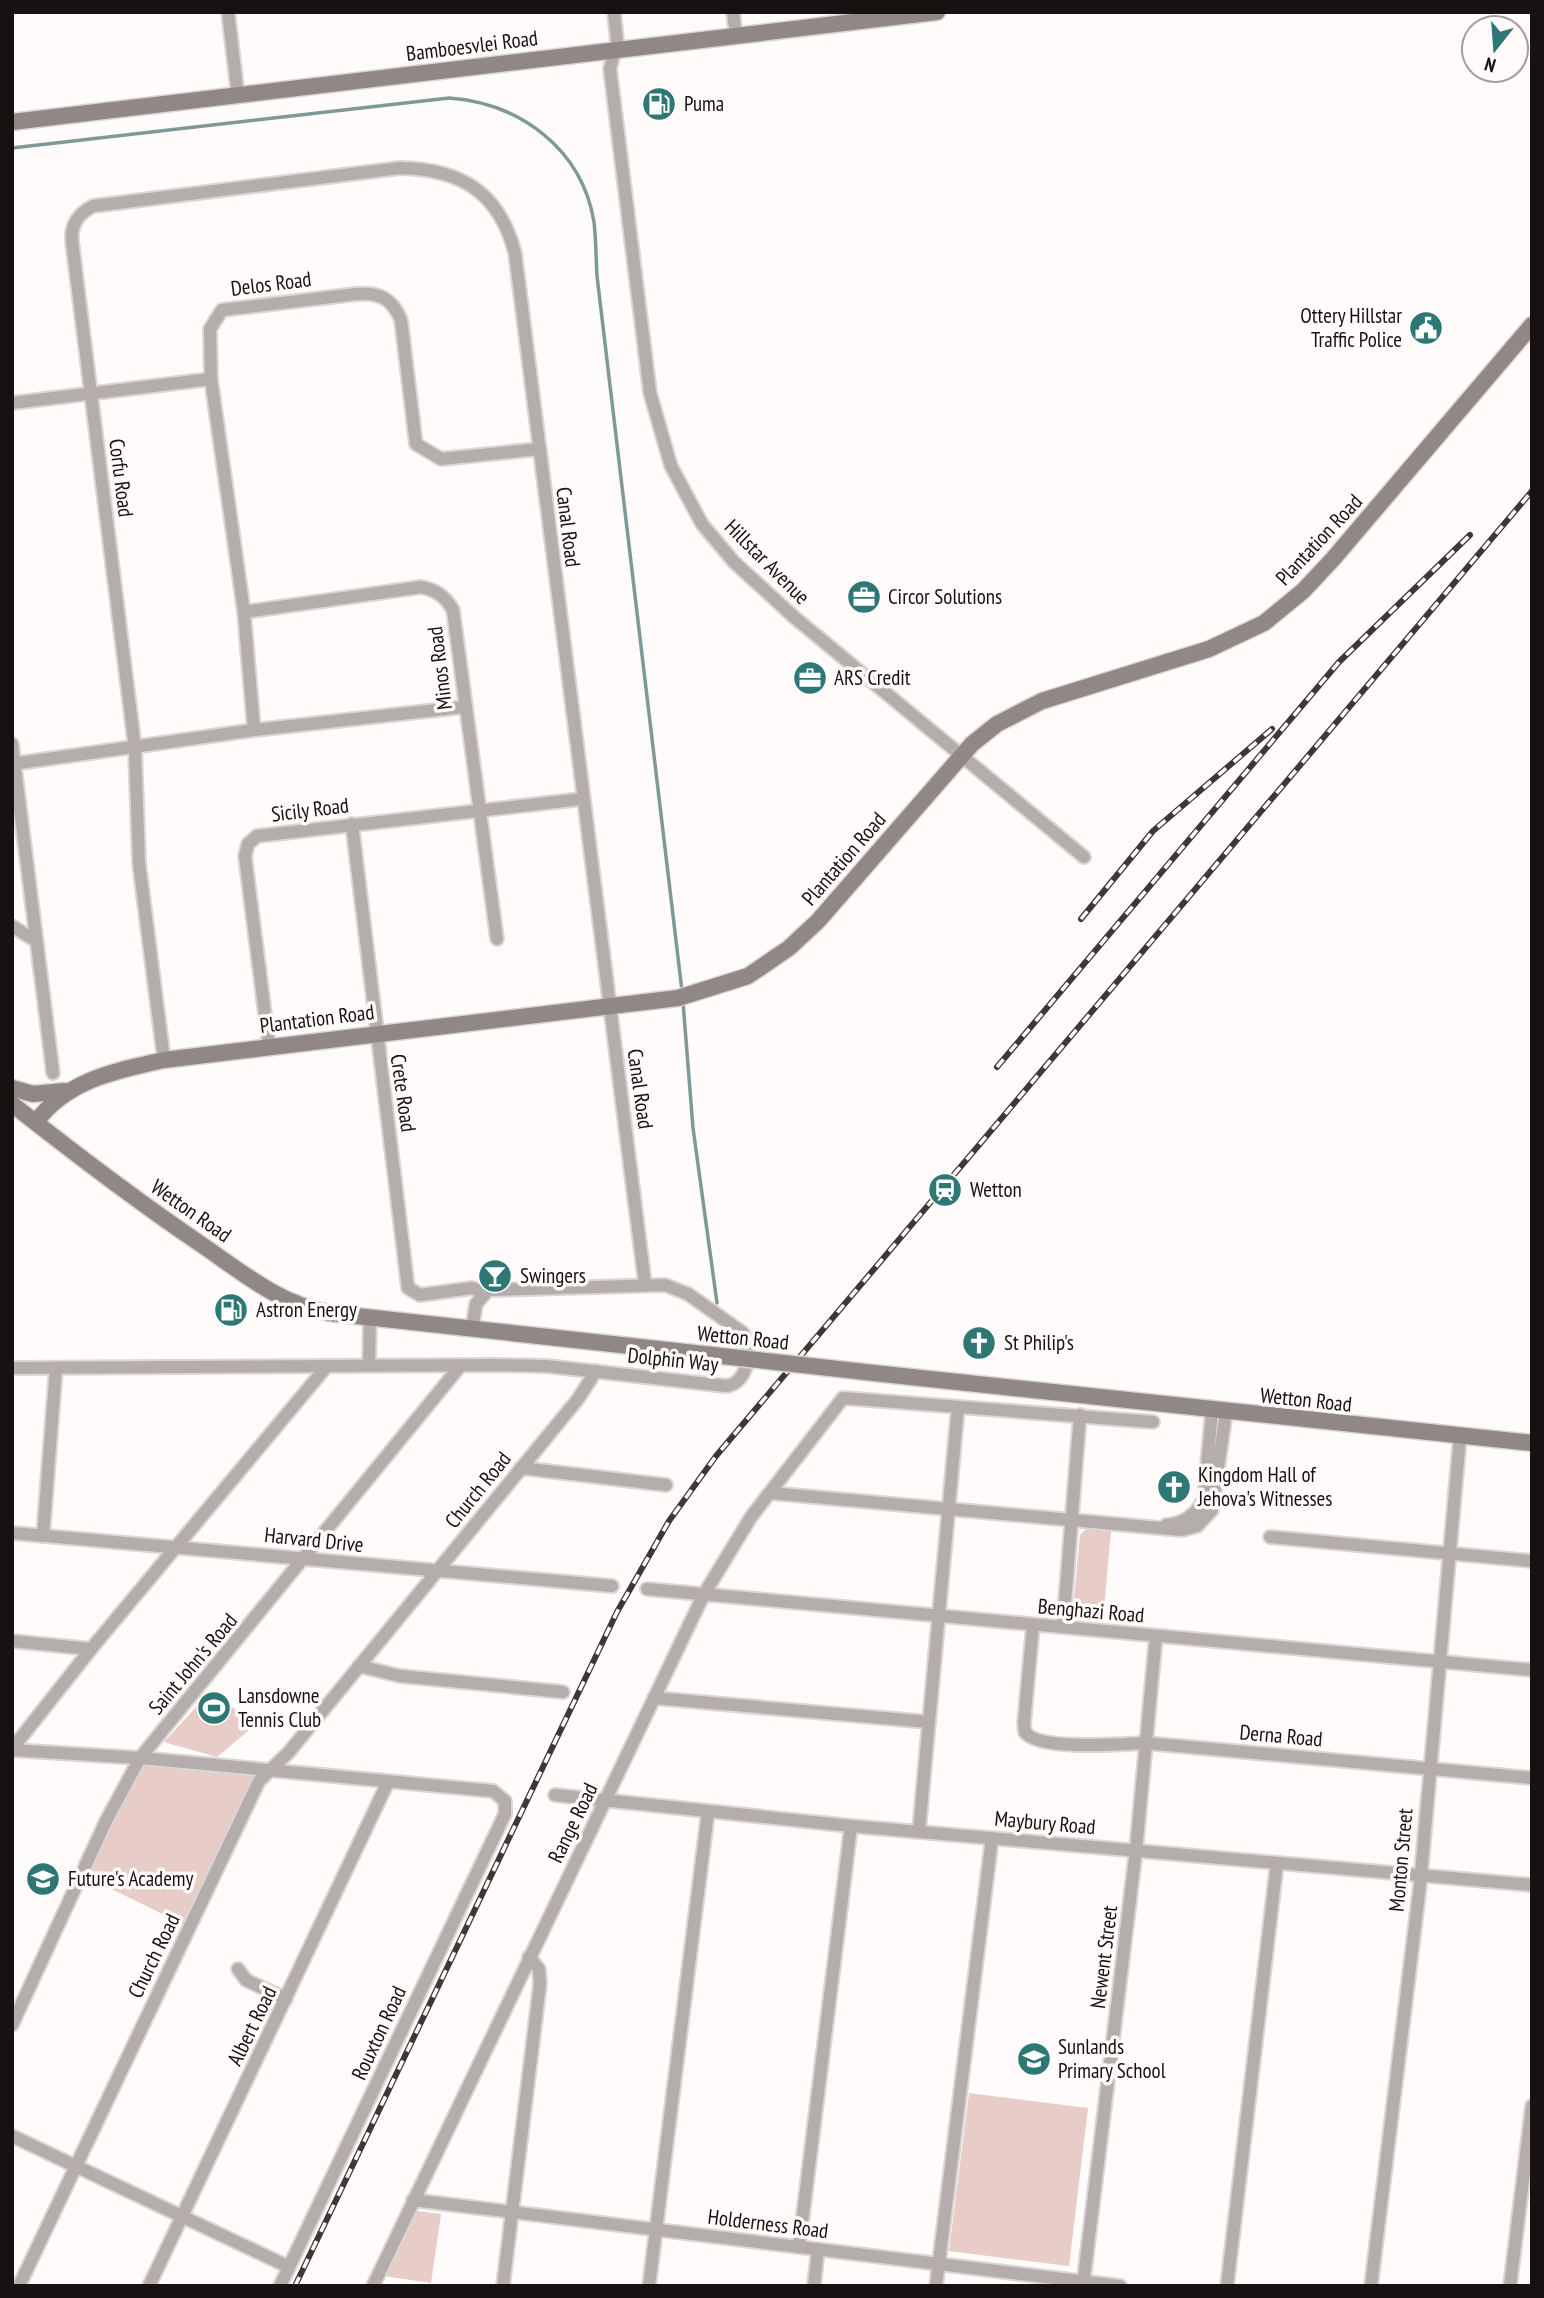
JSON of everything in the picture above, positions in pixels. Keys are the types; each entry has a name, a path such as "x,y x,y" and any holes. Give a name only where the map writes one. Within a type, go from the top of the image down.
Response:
{"street":[{"path":"228,12 238,96"},
{"name":"Hillstar Avenue","path":"614,12 617,41 610,69 650,393 671,466 702,524 734,562 794,617 1084,857"},
{"path":"733,12 736,36"},
{"name":"Bamboesvlei Road","path":"12,122 736,36 857,17 937,12"},
{"name":"Canal Road","path":"80,215 93,206 400,169 441,171 461,179 495,206 511,239 645,1284"},
{"name":"Corfu Road","path":"80,215 72,233 135,748 139,863 164,1060"},
{"name":"Delos Road","path":"254,730 244,612 211,379 210,329 222,310 372,293 395,306 401,320 412,428 416,444 423,451 441,459 453,459 539,449"},
{"name":"Plantation Road","path":"36,1122 51,1104 68,1091 114,1072 164,1060 698,994 748,976 774,960 818,921 962,756 997,724 1042,701 1209,649 1264,623 1303,591 1532,325"},
{"path":"12,403 211,379"},
{"name":"Minos Road","path":"244,612 421,587 430,589 447,601 453,610 497,939"},
{"path":"13,764 254,730 464,707"},
{"path":"12,744 53,1073"},
{"name":"Sicily Road","path":"269,1046 245,856 248,844 257,836 582,799"},
{"name":"Crete Road","path":"352,824 408,1288 420,1296 472,1288 483,1292"},
{"path":"12,926 36,942"},
{"path":"12,1088 33,1094 68,1091"},
{"name":"Wetton Road","path":"12,1104 167,1221 276,1295 313,1310 1219,1412 1532,1443"},
{"name":"Dolphin Way","path":"12,1368 461,1364 545,1366 726,1386 736,1383 745,1371 747,1343 743,1333 678,1289 645,1284 503,1288 483,1292"},
{"path":"472,1330 475,1304 483,1292"},
{"path":"369,1366 370,1317"},
{"name":"Saint John's Road","path":"12,2025 106,1821 140,1758 305,1559 461,1364"},
{"path":"12,1749 91,1648 327,1366"},
{"path":"43,1536 56,1368"},
{"name":"Church Road","path":"19,2286 259,1781 289,1752 578,1399 596,1371"},
{"name":"Range Road","path":"373,2286 654,1698 704,1596 733,1545 843,1398 958,1407"},
{"path":"919,1830 958,1407 1153,1423"},
{"path":"770,1493 1182,1530 1196,1526 1212,1510 1219,1412"},
{"path":"1063,1627 1074,1519 1080,1415"},
{"name":"Monton Street","path":"1371,2286 1420,1875 1460,1437"},
{"path":"521,1468 666,1485"},
{"name":"Harvard Drive","path":"12,1533 179,1545 436,1572 612,1586"},
{"path":"1270,1537 1532,1561"},
{"name":"Benghazi Road","path":"647,1589 1532,1670"},
{"name":"Derna Road","path":"1033,1625 1024,1723 1028,1737 1092,1746 1145,1744 1532,1778"},
{"name":"Newent Street","path":"1083,2284 1136,1850 1156,1636"},
{"path":"12,1641 91,1648"},
{"path":"359,1666 400,1676 563,1692"},
{"path":"654,1698 929,1722"},
{"path":"12,1749 140,1758 388,1782"},
{"name":"Rouxton Road","path":"280,2286 505,1814 502,1796 493,1791 388,1782"},
{"name":"Albert Road","path":"149,2286 388,1782"},
{"name":"Maybury Road","path":"555,1796 851,1826 1532,1885"},
{"path":"649,2286 708,1812"},
{"path":"799,2247 851,1826"},
{"path":"936,2286 992,1838"},
{"path":"1227,2286 1278,1863"},
{"path":"503,2286 540,1984 539,1969 529,1957"},
{"path":"238,1969 246,1980 286,1999"},
{"path":"1510,2286 1532,2106"},
{"path":"12,2136 289,2267"},
{"name":"Holderness Road","path":"412,2200 1083,2284 1120,2286"},
{"path":"814,2286 818,2249"}],"shaded area":[{"path":"1086,1529 1111,1531 1103,1620 1080,1618 1073,1610 1080,1535"},
{"name":"Lansdowne Tennis Club","path":"212,1690 254,1726 217,1757 164,1742"},
{"path":"137,1757 267,1771 189,1927 81,1874"},
{"path":"969,2093 1088,2108 1069,2266 949,2251"},
{"path":"417,2211 441,2214 431,2283 384,2276"}],"waterway":[{"path":"12,148 449,98 500,109 544,134 562,152 587,196 594,222 597,276 682,991"},
{"path":"683,1002 693,1128 717,1303"}],"railway":[{"path":"295,2286 617,1612 669,1521 716,1456 1532,491"},
{"path":"997,1067 1339,662 1470,535"},
{"path":"1081,919 1153,831 1272,729"}],"place":[{"name":"Puma","path":"659,104"},
{"name":"Ottery Hillstar Traffic Police","path":"1426,328"},
{"name":"Circor Solutions","path":"864,597"},
{"name":"ARS Credit","path":"810,678"},
{"name":"Wetton","path":"945,1190"},
{"name":"Swingers","path":"495,1276"},
{"name":"Astron Energy","path":"231,1310"},
{"name":"St Philip's","path":"979,1343"},
{"name":"Kingdom Hall of Jehova's Witnesses","path":"1174,1487"},
{"name":"Lansdowne Tennis Club","path":"214,1708"},
{"name":"Future's Academy","path":"43,1879"},
{"name":"Sunlands Primary School","path":"1034,2059"}]}
